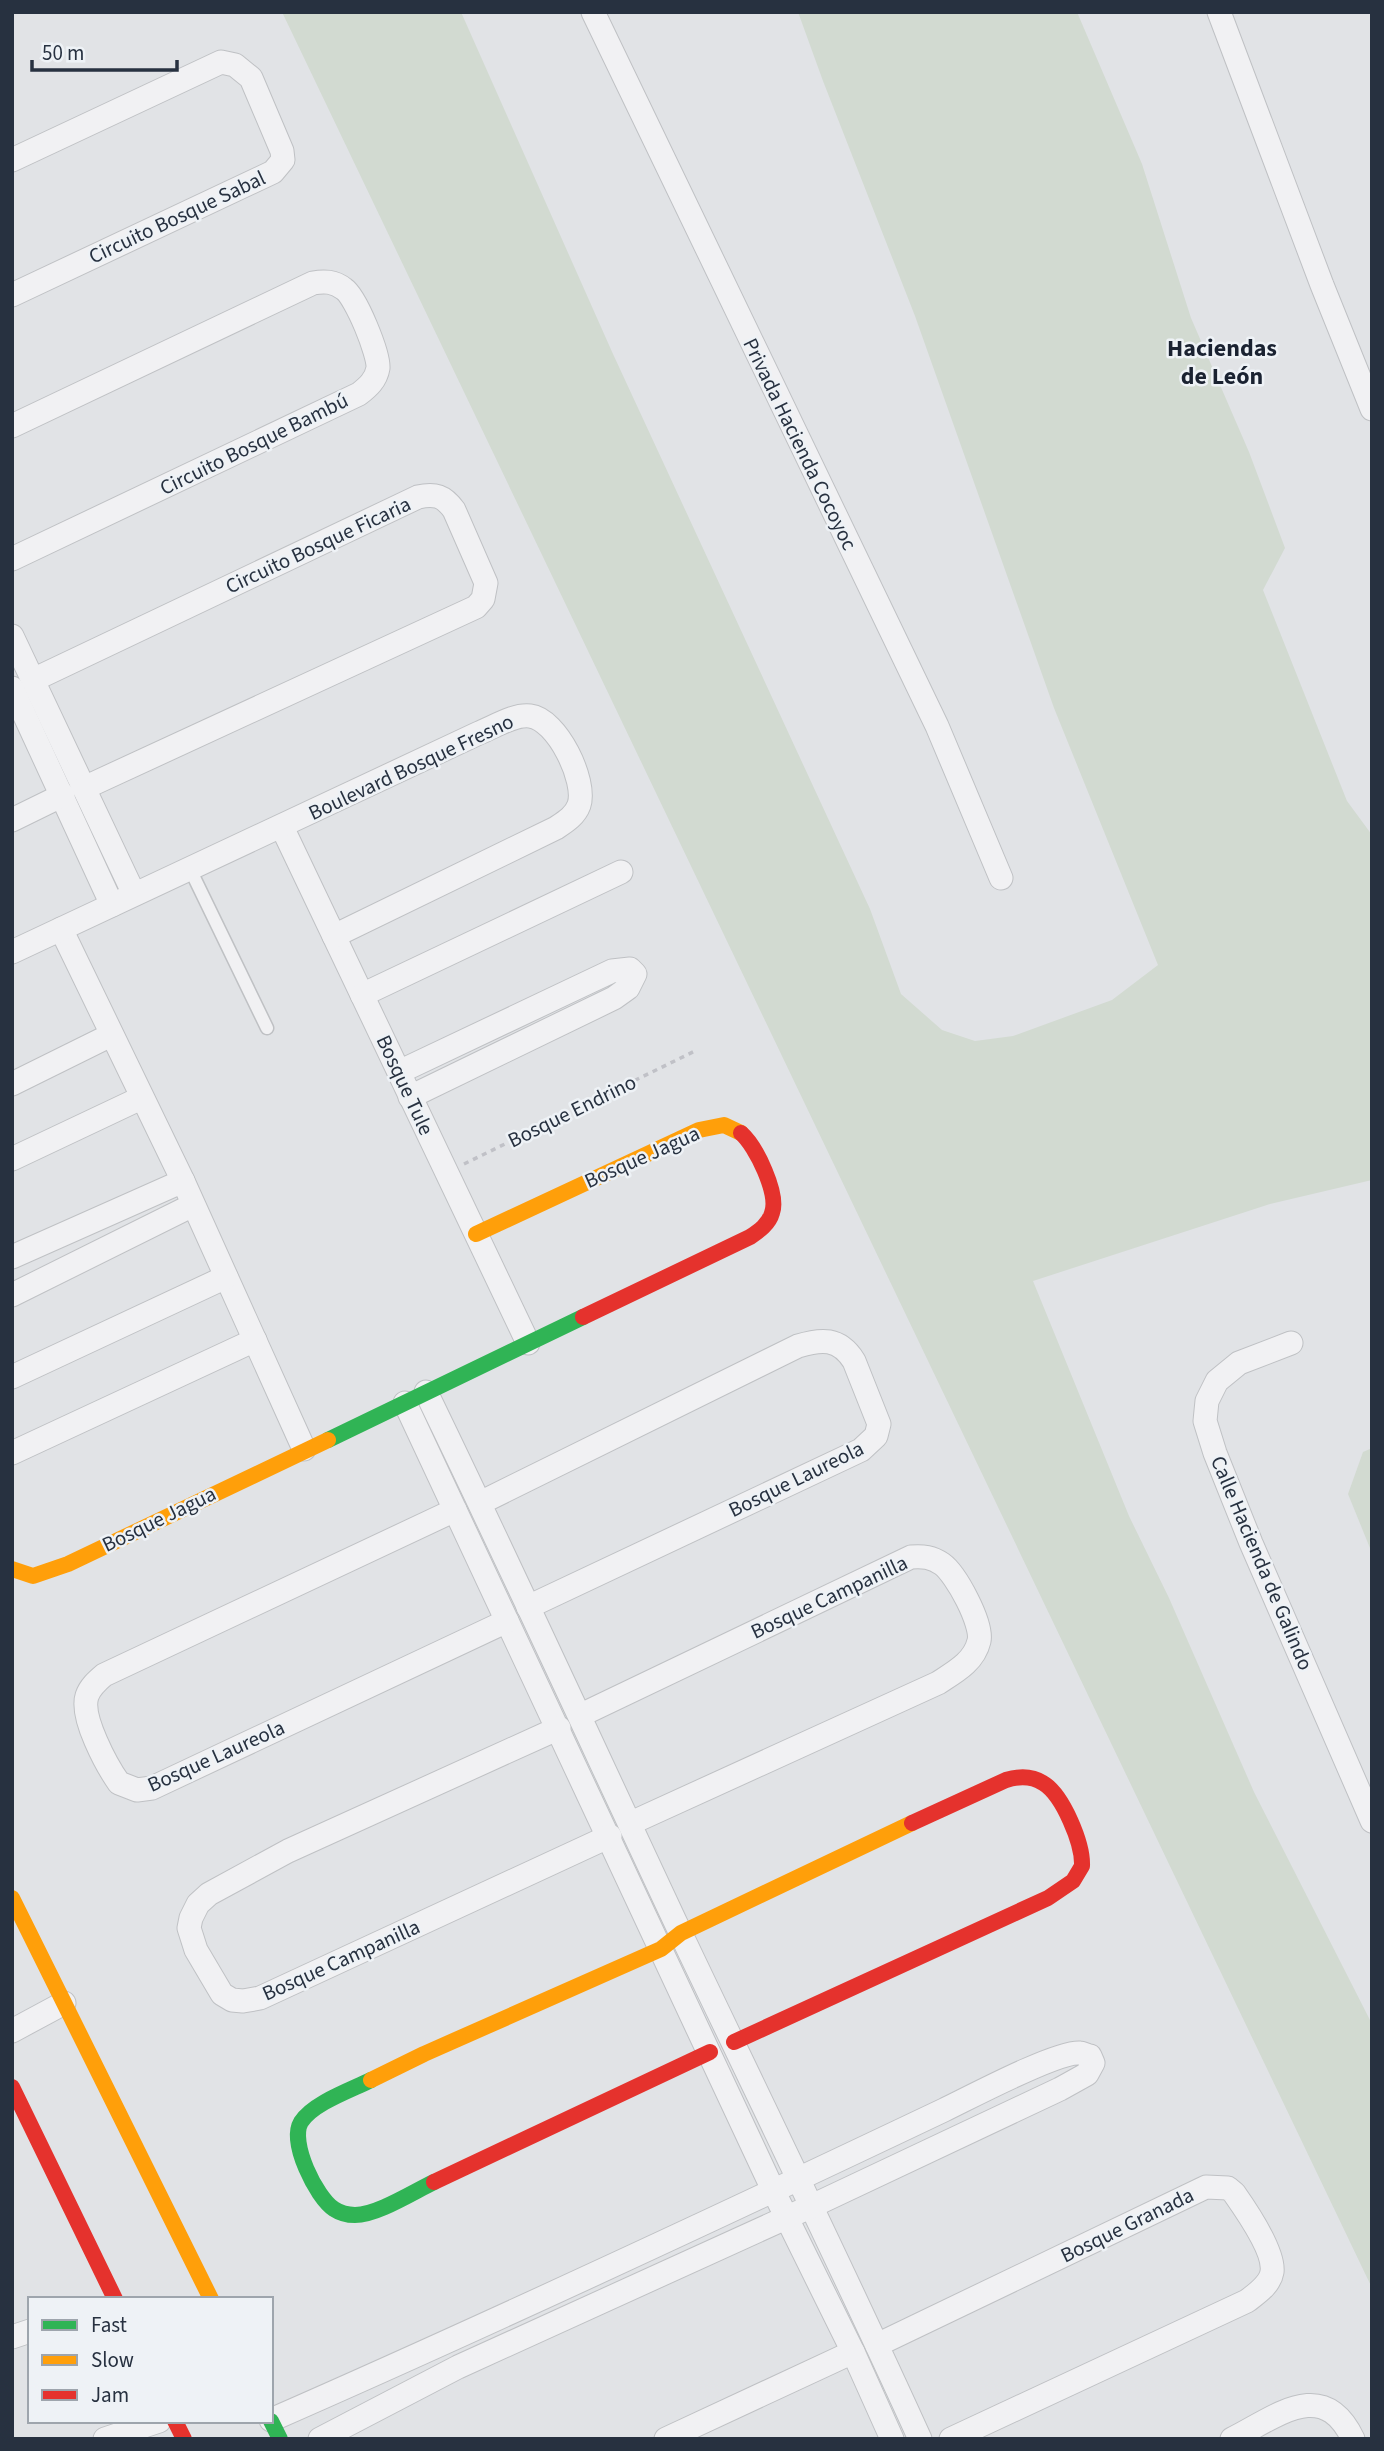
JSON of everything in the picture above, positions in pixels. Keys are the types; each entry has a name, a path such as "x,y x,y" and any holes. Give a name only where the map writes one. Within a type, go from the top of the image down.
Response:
{"street":[{"name":"Privada Hacienda Cocoyoc","path":"593,12 937,726 1000,878"},
{"path":"1219,12 1372,409"},
{"name":"Circuito Bosque Sabal","path":"12,160 221,62 235,65 251,78 282,151 283,160 274,172 12,295"},
{"name":"Circuito Bosque Bambú","path":"12,426 313,283 325,281 346,290 376,353 376,377 359,394 12,559"},
{"name":"Circuito Bosque Ficaria","path":"12,820 476,607 483,599 486,583 454,510 447,501 430,494 418,497 23,684"},
{"path":"12,636 23,684 73,792 112,905"},
{"name":"Boulevard Bosque Fresno","path":"282,827 515,718 529,716 540,719 552,727 561,740 578,779 581,795 575,813 568,820 334,936"},
{"path":"73,792 134,894"},
{"path":"12,952 282,827"},
{"name":"Bosque Tule","path":"282,827 528,1343"},
{"path":"362,995 621,872"},
{"path":"61,929 183,1181 304,1449"},
{"path":"399,1072 612,971 630,969 635,974 628,988 614,998 410,1097"},
{"path":"12,1084 111,1035"},
{"path":"12,1159 141,1098"},
{"name":"Bosque Jagua","path":"12,1569 33,1576 68,1564 750,1237 767,1225 774,1208 774,1199 752,1146 735,1128 725,1125 699,1130 476,1234"},
{"path":"12,1257 183,1181"},
{"path":"12,1295 192,1205"},
{"path":"12,1377 226,1277"},
{"path":"12,1453 255,1340"},
{"name":"Bosque Laureola","path":"480,1503 798,1346 818,1340 830,1340 849,1353 854,1360 879,1424 876,1436 861,1450 528,1607"},
{"name":"Calle Hacienda de Galindo","path":"1291,1343 1239,1363 1217,1381 1207,1401 1205,1421 1251,1543 1372,1821"},
{"path":"426,1392 813,2206 920,2439"},
{"path":"405,1403 892,2439"},
{"name":"Bosque Laureola","path":"455,1510 104,1675 92,1686 86,1698 86,1711 92,1730 119,1783 137,1790 152,1788 507,1621"},
{"name":"Bosque Campanilla","path":"581,1715 911,1557 925,1556 943,1564 953,1573 979,1627 980,1638 969,1660 959,1670 937,1683 631,1824"},
{"name":"Bosque Campanilla","path":"559,1728 288,1851 225,1883 198,1904 191,1917 189,1928 196,1950 222,1994 232,2000 260,1998 610,1836"},
{"path":"710,2052 366,2214 348,2215 333,2209 321,2195 299,2151 296,2136 299,2124 309,2112 324,2103 424,2054 661,1949 681,1933 984,1788 1020,1777 1037,1780 1048,1786 1057,1797 1081,1848 1082,1857 1082,1865 1076,1878 1065,1888 734,2042"},
{"path":"12,1898 210,2297"},
{"path":"12,2031 64,2003"},
{"path":"273,2420 774,2192 1023,2072 1067,2055 1081,2053 1090,2056 1093,2063 1087,2074 1069,2084 813,2206 458,2367 320,2439"},
{"path":"12,2087 114,2297"},
{"name":"Bosque Granada","path":"877,2346 1206,2188 1228,2188 1234,2193 1271,2258 1272,2274 1258,2292 1247,2301 951,2439"},
{"path":"666,2439 853,2352"},
{"path":"383,2371 396,2400"},
{"path":"1232,2439 1307,2404 1326,2407 1337,2415 1353,2439"},
{"path":"105,2439 153,2423"},
{"path":"176,2423 184,2439"},
{"path":"272,2423 280,2439"}],"lane":[{"path":"190,869 267,1028"}],"path":[{"name":"Bosque Endrino","path":"447,1172 697,1050"}],"shaded area":[{"path":"282,12 461,12 613,354 870,909 901,994 942,1030 975,1041 1013,1036 1112,1000 1158,965 1054,708 915,316 798,12 1077,12 1142,164 1191,318 1249,452 1285,548 1263,590 1347,801 1372,835 1372,1180 1270,1204 1033,1281 1129,1516 1169,1598 1254,1792 1372,2024 1372,2288"},
{"path":"1372,1448 1372,1553 1348,1494 1363,1452"}],"traffic: fast":[{"path":"328,1440 583,1317"},
{"path":"371,2080 323,2103 301,2122 298,2131 301,2155 312,2181 334,2209 355,2215 384,2207 434,2182"},
{"path":"272,2423 280,2439"}],"traffic: slow":[{"path":"476,1234 699,1130 724,1125 741,1133"},
{"path":"12,1569 33,1576 68,1564 328,1440"},
{"path":"371,2080 661,1949 681,1933 912,1823"},
{"path":"12,1898 210,2297"}],"traffic: jam":[{"path":"583,1317 750,1237 766,1224 771,1217 773,1205 769,1183 753,1148 741,1133"},
{"path":"734,2042 1048,1898 1073,1881 1082,1866 1075,1833 1058,1798 1043,1783 1034,1779 1021,1777 1006,1780 912,1823"},
{"path":"434,2182 710,2052"},
{"path":"12,2087 114,2297"},
{"path":"176,2423 184,2439"}],"district":[{"name":"Haciendas de León","path":"1222,362"}]}
